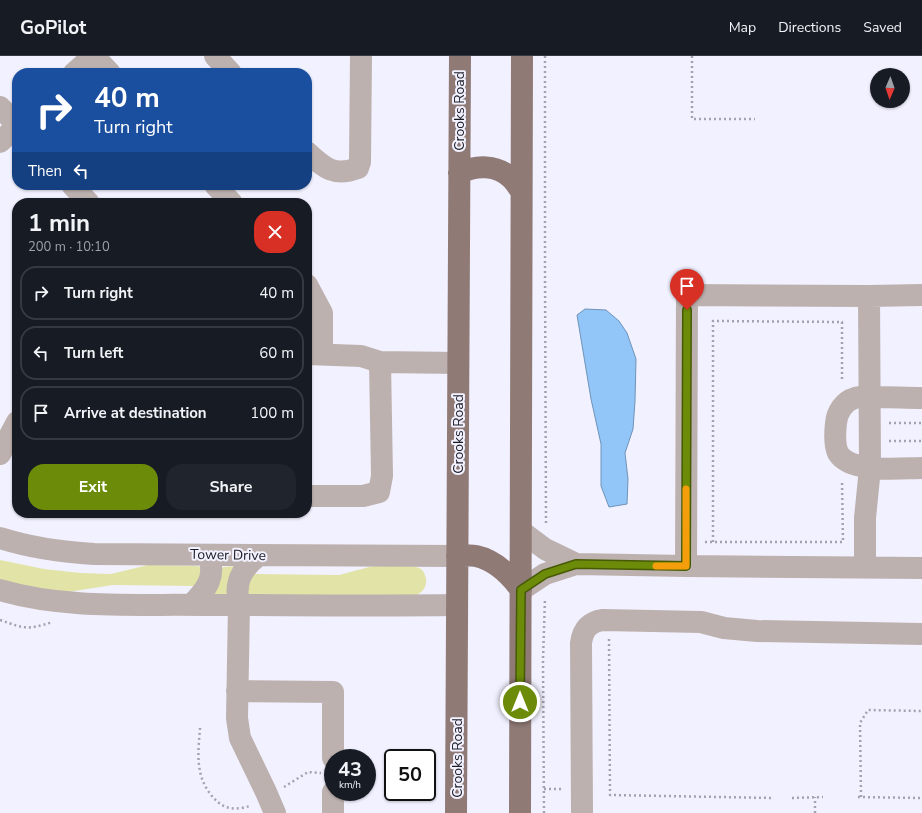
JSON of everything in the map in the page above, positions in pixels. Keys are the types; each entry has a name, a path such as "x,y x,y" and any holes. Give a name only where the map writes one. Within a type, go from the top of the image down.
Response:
{"main road":[{"name":"Crooks Road","path":"456,813 460,56"},
{"path":"520,813 522,56"},
{"path":"459,173 475,167 492,168 512,178 521,191"},
{"path":"457,556 475,556 485,559 512,578 521,590"}],"street":[{"path":"80,68 93,56 105,68"},
{"path":"215,56 226,68"},
{"path":"312,156 328,169 336,172 347,172 358,168 360,162 361,56"},
{"path":"0,107 12,120"},
{"path":"0,142 12,130"},
{"path":"77,190 84,198"},
{"path":"220,190 227,198"},
{"path":"312,295 322,314 314,354 361,356 380,362 458,363"},
{"path":"686,566 687,295 922,295"},
{"path":"865,567 865,518 870,468 869,296"},
{"path":"312,496 363,496 379,492 382,476 380,362"},
{"path":"922,398 855,398 843,406 836,419 835,436 838,452 844,459 852,464 870,468 922,468"},
{"path":"0,416 12,418"},
{"path":"0,454 12,431"},
{"path":"521,531 545,549 576,564"},
{"name":"Tower Drive","path":"0,538 37,548 60,552 94,554 457,556"},
{"path":"192,604 202,595 210,578 212,570 208,555"},
{"path":"259,555 245,568 237,585 239,605 237,718 240,738 275,813"},
{"path":"521,590 545,574 576,564 922,568"},
{"path":"0,590 33,598 71,602 136,605 457,605"},
{"path":"582,813 580,643 584,630 589,624 603,620 651,620 701,622 724,628 757,631 922,634"},
{"path":"237,691 333,692 333,749"},
{"path":"333,801 333,813"}],"path":[{"path":"545,56 546,533"},
{"path":"692,56 692,119 755,119"},
{"path":"713,542 713,321 842,322 842,385"},
{"path":"884,423 922,423"},
{"path":"884,441 922,441"},
{"path":"702,542 843,542 842,476"},
{"path":"544,813 543,660 545,590"},
{"path":"609,632 608,789 610,795 774,798"},
{"path":"922,711 868,710 860,723 859,797 922,798"},
{"path":"544,789 565,790"},
{"path":"815,797 815,813"},
{"path":"792,798 823,797"}],"green space":[{"path":"0,560 44,569 81,573 111,574 148,565 196,566 201,567 203,572 195,586 113,585 68,592 0,581"},
{"path":"377,565 418,567 424,573 426,579 425,588 414,596 247,596 249,577 255,574 339,575"},
{"path":"236,566 226,595 215,596 213,591 221,569 223,567"}],"water":[{"path":"585,309 606,310 619,321 627,333 636,359 633,429 625,453 628,479 627,504 609,507 601,486 601,444 591,399 577,315"}],"slow traffic":[{"path":"656,566 686,566 686,489"}],"route":[{"path":"520,702 521,590 545,574 576,564 686,566 687,310"}]}
